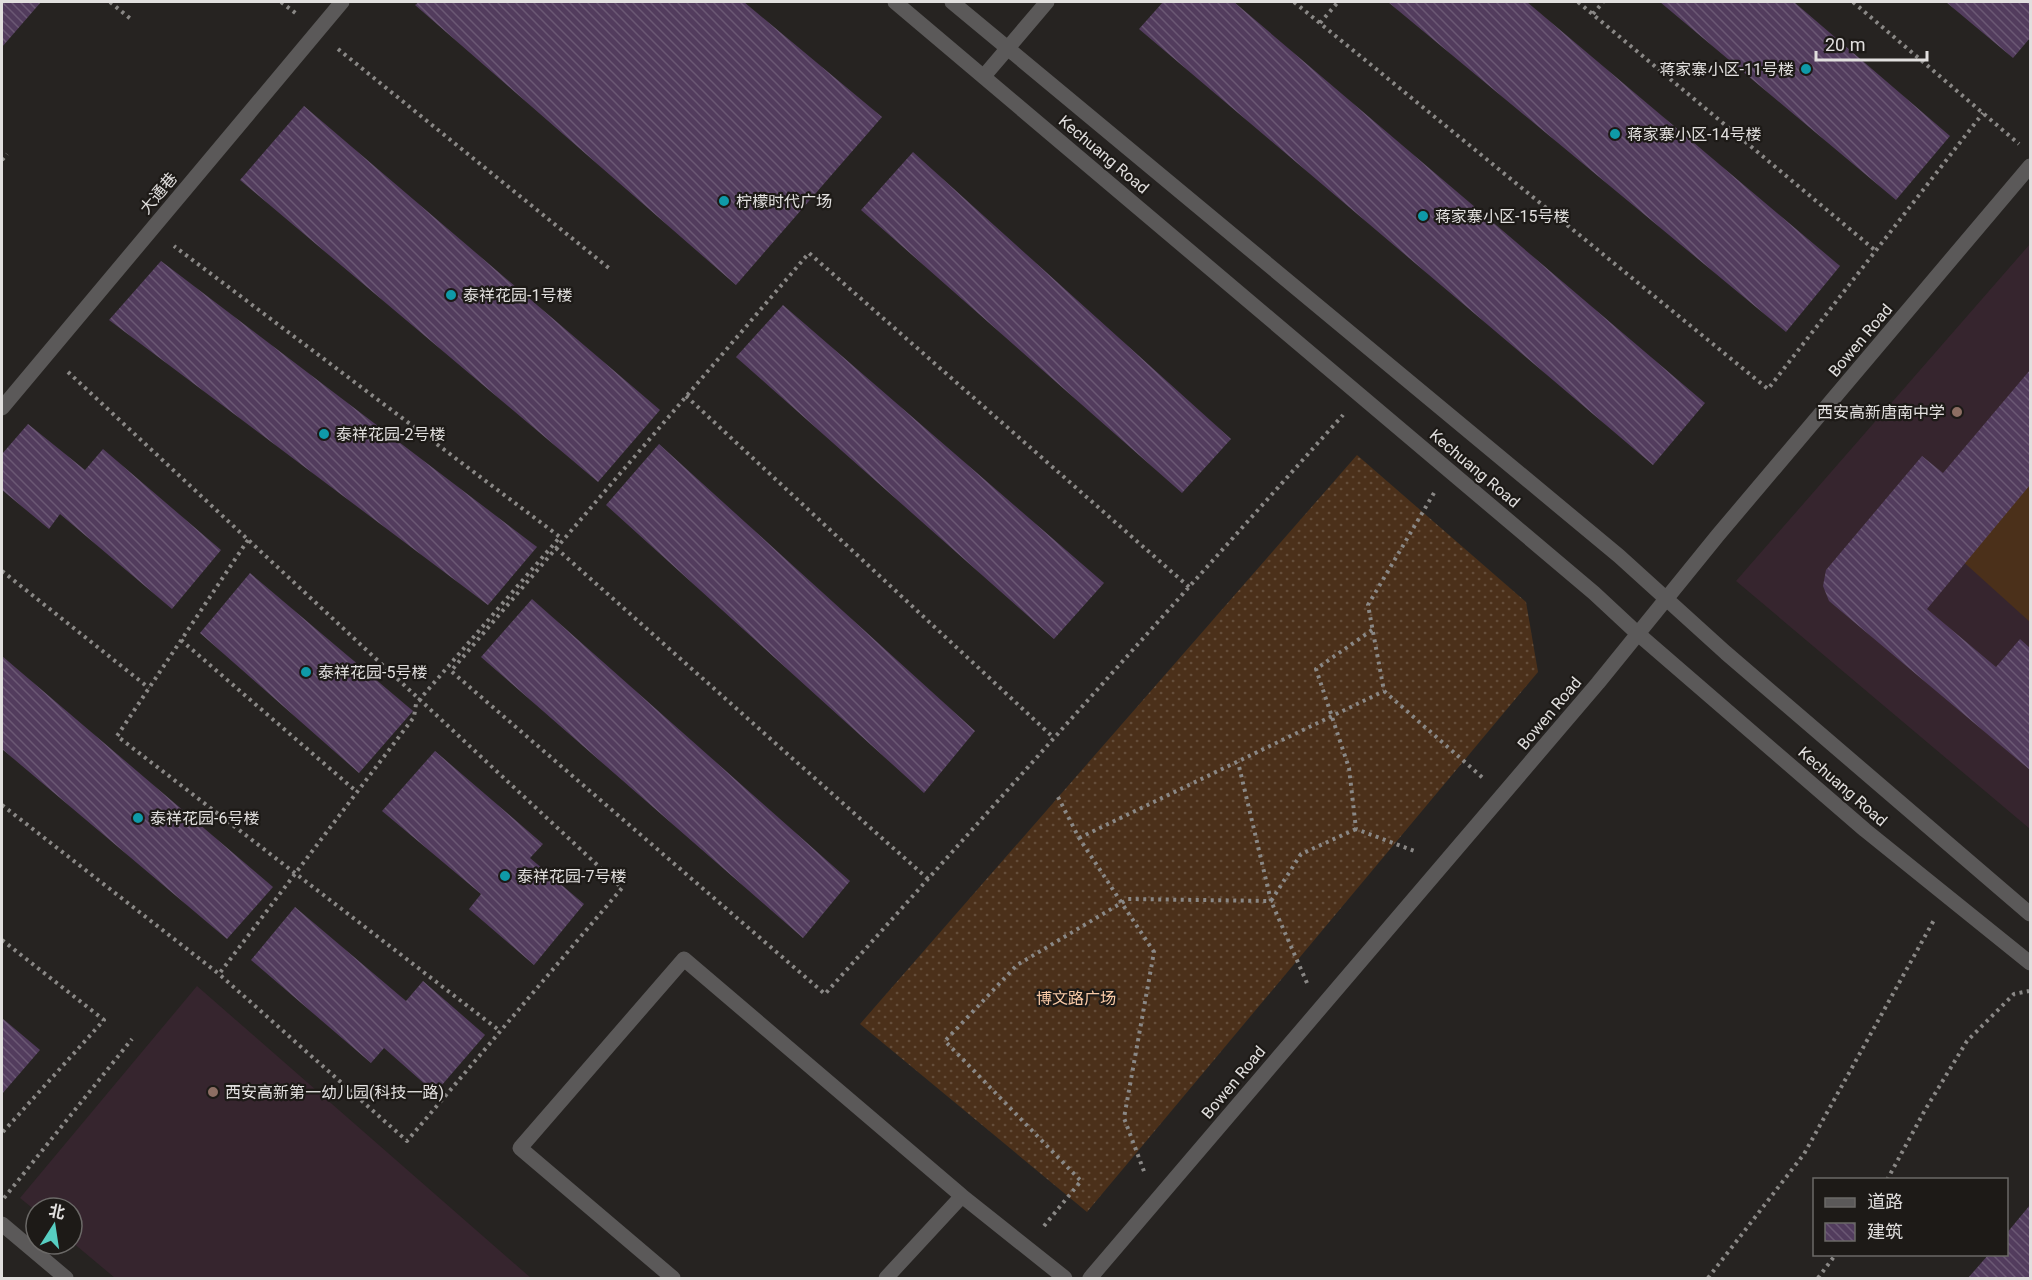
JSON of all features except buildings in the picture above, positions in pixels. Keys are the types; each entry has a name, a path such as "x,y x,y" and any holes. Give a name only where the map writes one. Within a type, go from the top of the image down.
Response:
{"street":[{"name":"大通巷","path":"2,408 342,2"},
{"name":"Kechuang Road","path":"895,2 1594,593 1637,633 1865,830 2031,963"},
{"name":"Kechuang Road","path":"952,2 1619,556 1726,653 2031,914"},
{"path":"984,76 1047,2"},
{"name":"Bowen Road","path":"1090,1278 1598,683 1666,598 2031,166"},
{"path":"673,1278 520,1148 684,959 962,1196 1065,1278"},
{"path":"886,1278 962,1196"},
{"path":"2,1224 66,1278"}],"path":[{"path":"110,2 132,20"},
{"path":"281,2 610,269"},
{"path":"1294,2 1768,389 1983,113"},
{"path":"1320,23 1338,2"},
{"path":"1578,2 1876,251"},
{"path":"1593,14 1603,2"},
{"path":"1853,2 2023,147"},
{"path":"2,160 7,154"},
{"path":"152,229 560,537 416,704 414,717 219,974"},
{"path":"1189,587 808,253 452,671 825,994 1189,587 1360,395"},
{"path":"2,805 219,974 407,1141 622,888 62,367"},
{"path":"686,396 1054,738"},
{"path":"1448,469 1368,605 1372,630 1384,691 1502,795"},
{"path":"248,540 117,736 500,1031"},
{"path":"556,548 928,879"},
{"path":"2,571 149,689"},
{"path":"1356,829 1349,768 1316,669 1372,630"},
{"path":"181,640 357,792"},
{"path":"1079,838 1384,691"},
{"path":"1238,762 1271,901 1319,1009"},
{"path":"1058,797 1079,838 1154,952 1124,1118 1155,1202"},
{"path":"1271,901 1301,854 1356,829 1445,863"},
{"path":"1708,1278 1804,1154 1947,896"},
{"path":"1026,1248 1081,1181 945,1041 1017,965 1128,898 1271,901"},
{"path":"2,940 104,1020 2,1132"},
{"path":"1888,1178 1967,1041 2014,994 2031,990"},
{"path":"2,1201 132,1039"},
{"path":"1818,1278 1834,1256"}],"shaded area":[{"name":"西安高新唐南中学","path":"2030,244 2030,829 1736,581"},
{"name":"西安高新第一幼儿园(科技一路)","path":"197,986 531,1278 115,1278 84,1252 84,1196 24,1196 24,1201 20,1198"}],"green space":[{"name":"博文路广场","path":"1357,455 1526,602 1538,672 1087,1212 860,1024"},
{"path":"2030,472 2030,622 1958,557"}],"place":[{"name":"蒋家寨小区-11号楼","path":"1806,69"},
{"name":"蒋家寨小区-14号楼","path":"1615,134"},
{"name":"柠檬时代广场","path":"724,201"},
{"name":"蒋家寨小区-15号楼","path":"1423,216"},
{"name":"泰祥花园-1号楼","path":"451,295"},
{"name":"西安高新唐南中学","path":"1957,412"},
{"name":"泰祥花园-2号楼","path":"324,434"},
{"name":"泰祥花园-5号楼","path":"306,672"},
{"name":"泰祥花园-6号楼","path":"138,818"},
{"name":"泰祥花园-7号楼","path":"505,876"},
{"name":"西安高新第一幼儿园(科技一路)","path":"213,1092"}]}
